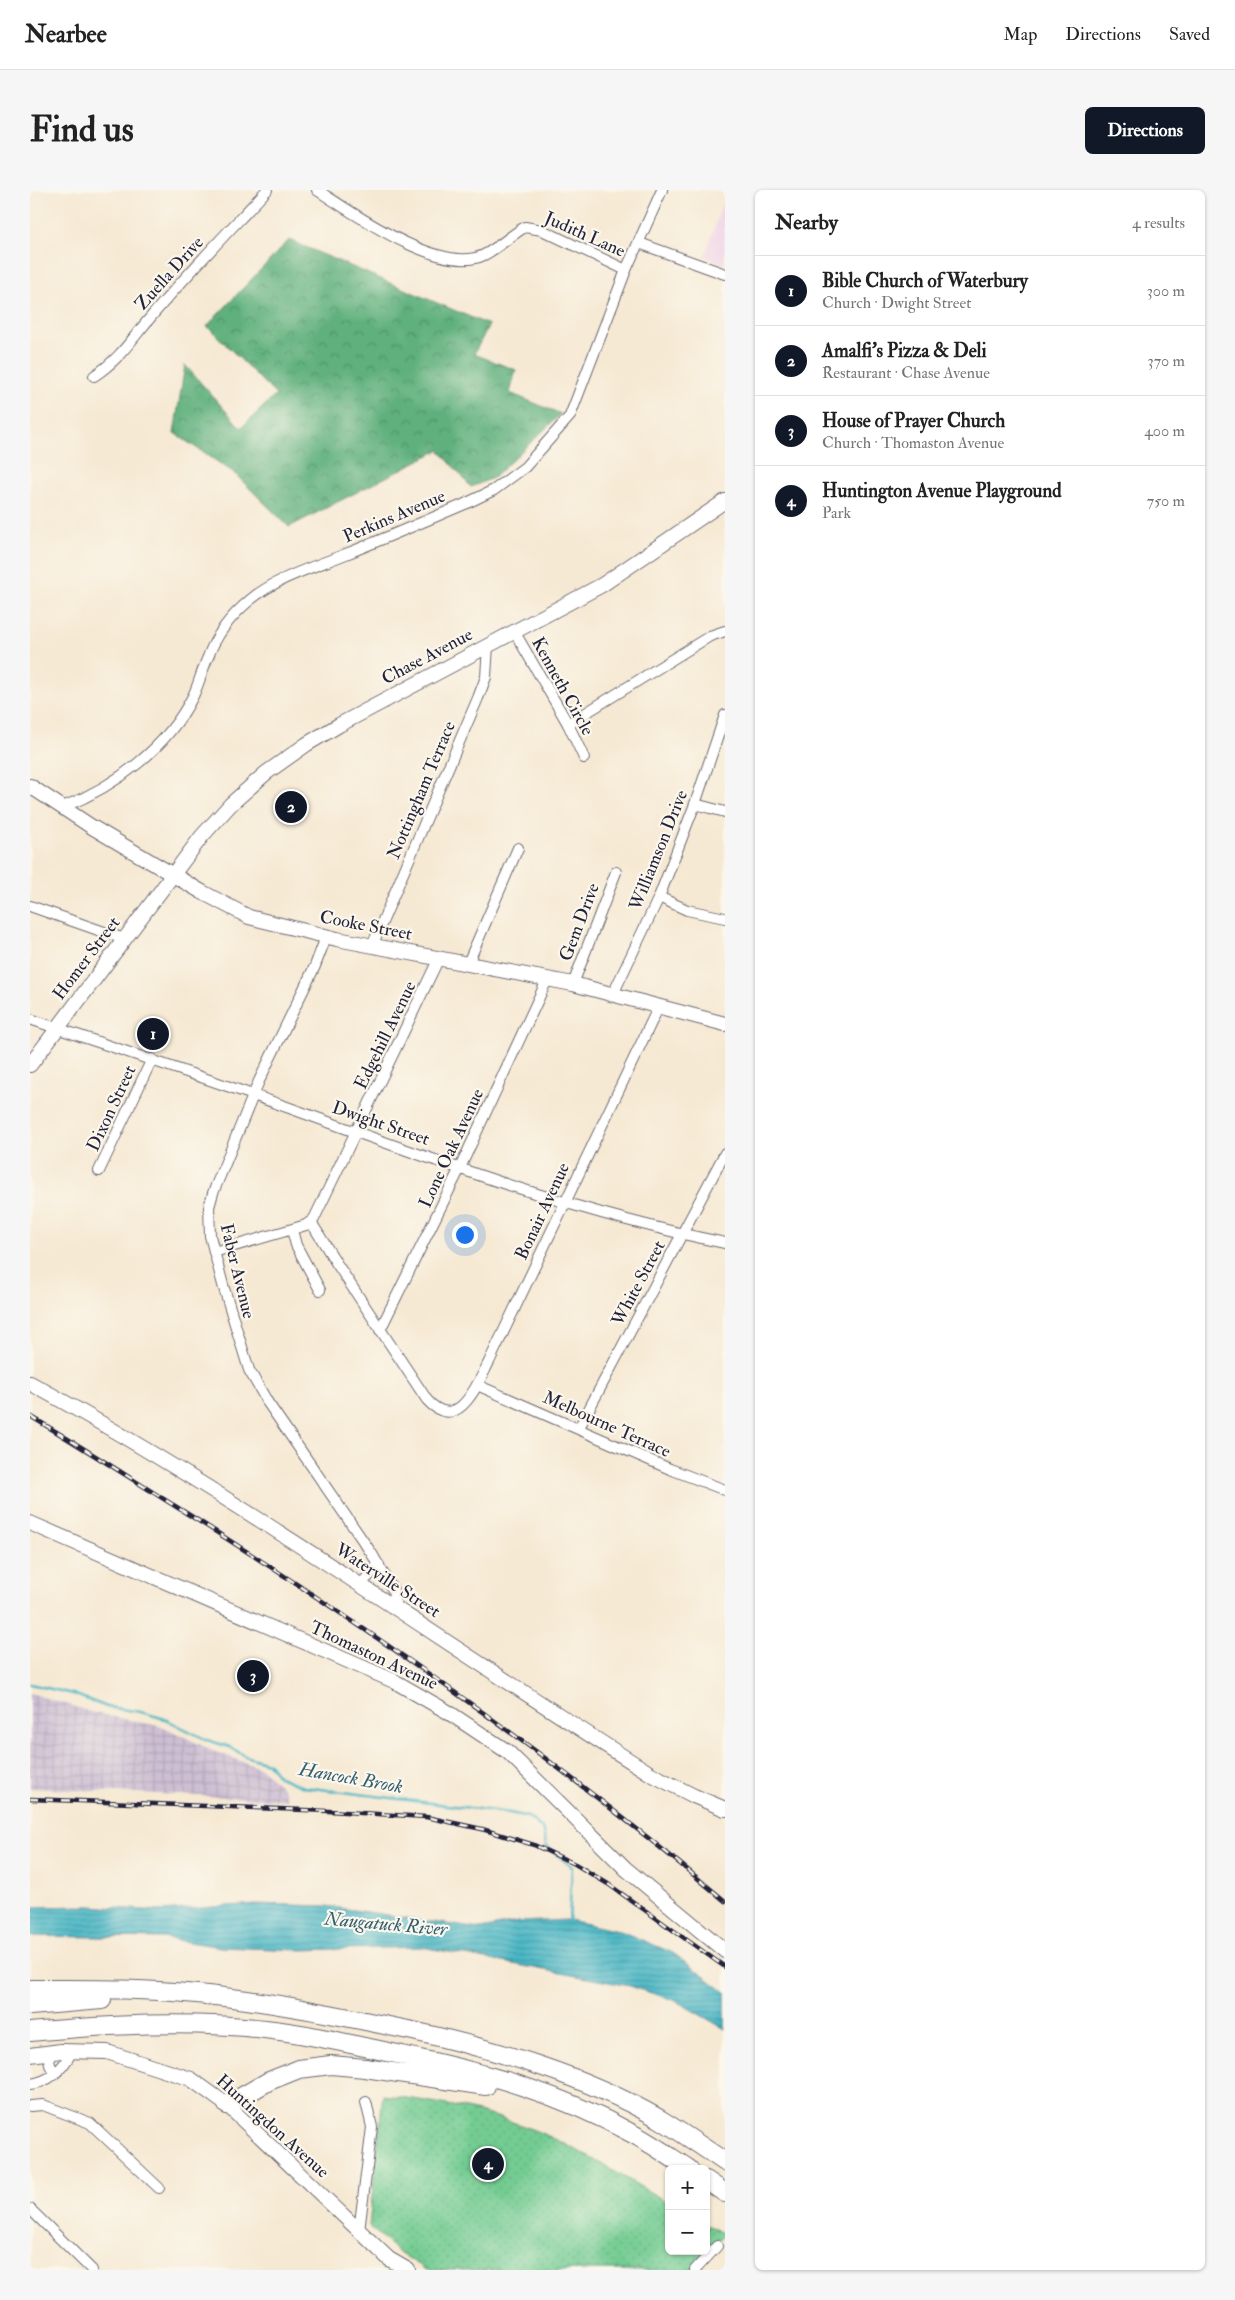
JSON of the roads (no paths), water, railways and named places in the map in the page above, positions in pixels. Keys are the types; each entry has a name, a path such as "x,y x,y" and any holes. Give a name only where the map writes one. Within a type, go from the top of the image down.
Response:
{"highway":[{"path":"30,1989 120,1990 196,1994 338,2015 467,2043 542,2067 601,2090 658,2118 725,2162"},
{"path":"30,2006 119,1999 196,2000 265,2004"},
{"path":"30,2032 123,2026 202,2025 264,2028 326,2038 435,2062 517,2083 631,2132 682,2165"},
{"path":"227,2105 268,2081 299,2069 331,2065 402,2073 508,2090 620,2134 680,2165"},
{"path":"710,2183 725,2193"}],"main road":[{"name":"Chase Avenue","path":"171,874 196,842 231,804 279,763 346,721 610,580 725,501"},
{"name":"Cooke Street","path":"30,786 171,874 249,917 326,937 548,978 725,1024"},
{"name":"Homer Street","path":"30,1065 171,874"},
{"name":"Waterville Street","path":"30,1383 204,1485 361,1584 651,1774 694,1796 725,1809"},
{"name":"Thomaston Avenue","path":"30,1523 386,1678 457,1717 494,1741 520,1762 620,1863 725,1951"},
{"name":"Huntingdon Avenue","path":"30,2055 72,2051 107,2052 191,2079 227,2105 389,2259 408,2270"}],"street":[{"name":"Zuella Drive","path":"94,376 115,361 150,318 267,190"},
{"name":"Judith Lane","path":"317,190 353,215 440,257 463,259 484,255 526,227 541,230 626,270"},
{"name":"Perkins Avenue","path":"63,807 92,796 126,773 157,747 178,723 194,695 209,654 228,622 251,599 280,580 465,504 494,490 525,467 570,416 626,270 662,190"},
{"path":"639,243 725,274"},
{"name":"Kenneth Circle","path":"514,631 568,724 584,758"},
{"path":"568,724 710,636 725,631"},
{"name":"Nottingham Terrace","path":"372,946 478,698 486,677 488,645"},
{"name":"Williamson Drive","path":"613,994 659,897 695,804 725,715"},
{"path":"695,804 725,812"},
{"path":"468,963 518,848"},
{"name":"Gem Drive","path":"573,984 616,872"},
{"path":"659,897 687,910 725,918"},
{"path":"30,906 124,939"},
{"name":"Faber Avenue","path":"326,937 315,966 253,1095 210,1202 208,1222 214,1252 245,1358 255,1382 379,1566 393,1590 396,1607"},
{"name":"Edgehill Avenue","path":"311,1222 357,1132 439,958"},
{"name":"Lone Oak Avenue","path":"380,1330 460,1168 548,978"},
{"name":"Bonair Avenue","path":"380,1330 427,1400 439,1409 448,1412 456,1410 469,1398 477,1385 659,1006"},
{"name":"Dwight Street","path":"30,1019 152,1059 460,1168 564,1202 682,1234 725,1243"},
{"name":"Dixon Street","path":"99,1171 152,1059"},
{"name":"White Street","path":"579,1428 725,1153"},
{"path":"214,1252 292,1230 311,1222 380,1330"},
{"path":"292,1230 296,1245 320,1290"},
{"name":"Melbourne Terrace","path":"477,1385 579,1428 670,1470 725,1490"},
{"path":"361,1584 379,1566"},
{"path":"30,2084 40,2083 48,2079 54,2072 61,2070 72,2051"},
{"path":"48,2053 50,2065 54,2072"},
{"path":"359,2232 372,2126 366,2102"},
{"path":"30,2106 43,2105 90,2123 159,2188"},
{"path":"30,2209 92,2270"},
{"path":"695,2270 717,2246"}],"water":[{"name":"Naugatuck River","path":"255,1904 327,1906 480,1929 517,1922 569,1920 623,1932 673,1953 725,1992 725,2029 676,2001 630,1986 422,1947 299,1950 221,1947 164,1938 30,1936 30,1907 89,1906 160,1911"}],"waterway":[{"name":"Hancock Brook","path":"30,1684 73,1694 107,1707 141,1712 165,1719 207,1740 230,1747 245,1756 268,1763 279,1777 304,1787 510,1813 528,1817 542,1828 546,1845 572,1867 569,1922"}],"railway":[{"path":"30,1416 247,1551 388,1645 526,1744 660,1847 725,1901"},
{"path":"30,1799 329,1811 426,1817 482,1829 534,1845 575,1864 608,1884 725,1967"}],"place":[{"name":"Amalfi's Pizza & Deli","path":"291,807"},
{"name":"Bible Church of Waterbury","path":"153,1034"},
{"name":"House of Prayer Church","path":"253,1676"},
{"name":"Huntington Avenue Playground","path":"488,2164"}]}
